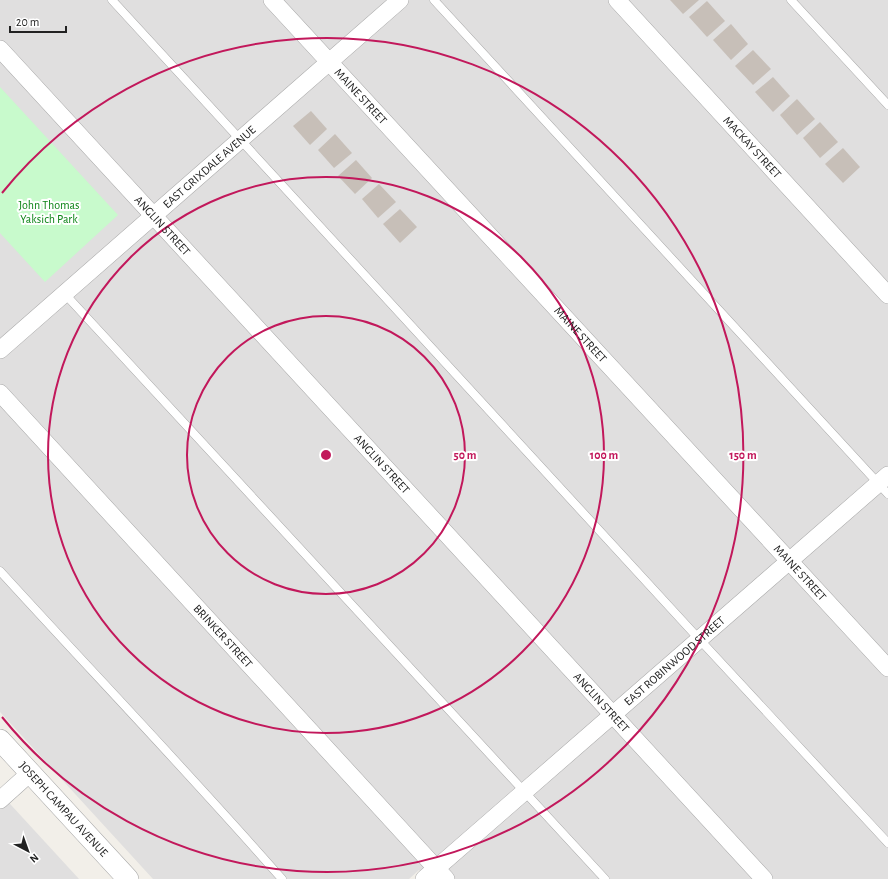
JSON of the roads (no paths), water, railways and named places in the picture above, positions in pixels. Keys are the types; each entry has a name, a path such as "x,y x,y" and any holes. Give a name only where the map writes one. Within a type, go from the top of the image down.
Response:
{"street":[{"name":"MAINE STREET","path":"272,0 888,668"},
{"name":"EAST GRIXDALE AVENUE","path":"0,350 400,0"},
{"name":"MACKAY STREET","path":"617,0 888,295"},
{"name":"ANGLIN STREET","path":"0,49 764,879"},
{"name":"BRINKER STREET","path":"0,393 436,875"},
{"name":"EAST ROBINWOOD STREET","path":"436,875 525,792 699,639 789,561 885,484"},
{"name":"JOSEPH CAMPAU AVENUE","path":"0,740 128,879"},
{"path":"0,800 30,773"}],"lane":[{"path":"112,0 888,843"},
{"path":"434,0 885,484"},
{"path":"791,0 888,105"},
{"path":"64,293 605,879"},
{"path":"0,571 133,714 282,879"}],"park label":[{"name":"John Thomas Yaksich Park","path":"49,212"}]}
